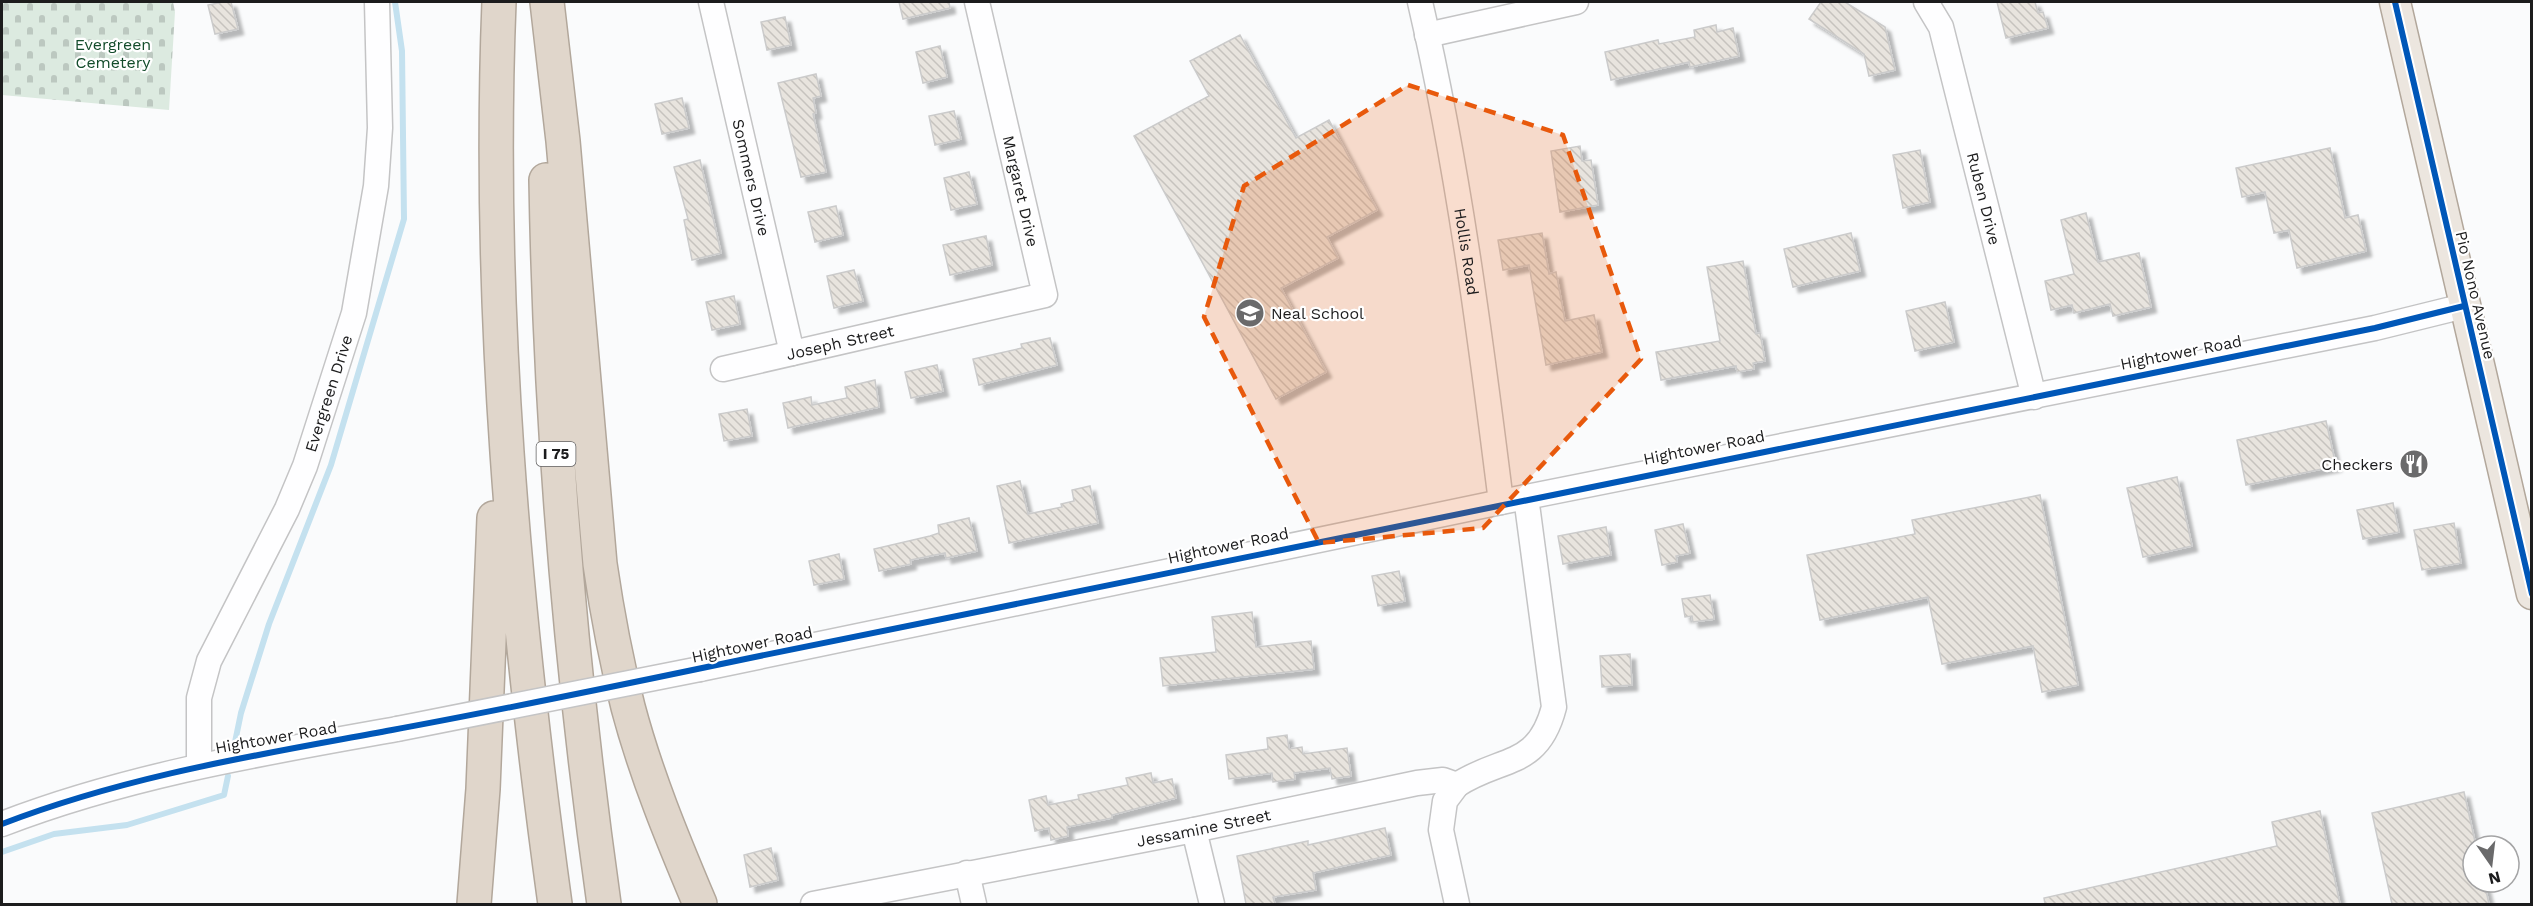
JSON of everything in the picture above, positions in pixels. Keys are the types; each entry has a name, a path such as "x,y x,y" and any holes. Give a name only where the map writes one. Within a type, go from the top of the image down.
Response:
{"highway":[{"path":"500,2 497,151 501,340 515,555 555,904"},
{"path":"547,2 563,141 600,564 608,614 628,708 658,801 700,904"},
{"name":"I 75","path":"547,2 547,254 554,414 564,571 582,749 604,904"},
{"path":"474,904 483,789 501,340"}],"main road":[{"name":"Pio Nono Avenue","path":"2395,2 2532,594"}],"street":[{"name":"Evergreen Drive","path":"199,765 199,698 209,661 287,509 305,466 354,313 376,186 381,128 377,2"},
{"name":"Sommers Drive","path":"711,2 792,353"},
{"name":"Margaret Drive","path":"958,315 1045,295 977,2"},
{"name":"Hollis Road","path":"1420,2 1466,248 1501,502"},
{"path":"1428,35 1576,2"},
{"name":"Ruben Drive","path":"1926,2 1941,27 2034,397"},
{"name":"Hightower Road","path":"2,824 106,789 199,765 397,729 700,669 1501,502 2375,328 2464,306"},
{"name":"Joseph Street","path":"723,369 958,315"},
{"path":"1457,904 1441,830 1445,801 1457,785 1475,773 1519,759 1530,752 1550,724 1554,700 1526,497"},
{"name":"Jessamine Street","path":"813,904 1194,830 1417,783 1443,780 1457,785"},
{"path":"1194,830 1212,904"},
{"path":"967,873 974,904"}],"highlighted area":[{"path":"1408,85 1563,135 1641,359 1483,528 1319,543 1204,317 1244,186"}],"green space":[{"name":"Evergreen Cemetery","path":"2,2 173,2 175,12 169,110 2,95"}],"building":[{"path":"231,2 238,29 215,34 208,5"},
{"path":"899,2 949,2 950,8 903,19"},
{"path":"1821,2 1845,2 1885,27 1895,70 1869,76 1864,54 1809,19"},
{"path":"1997,2 2035,2 2038,13 2043,12 2048,28 2006,38"},
{"path":"785,17 791,45 767,50 761,22"},
{"path":"1716,25 1717,32 1733,28 1739,56 1690,67 1689,62 1611,80 1605,52 1658,40 1659,44 1695,37 1694,30"},
{"path":"1240,35 1296,138 1329,120 1377,210 1327,237 1338,258 1281,288 1326,372 1276,399 1134,136 1209,96 1190,61"},
{"path":"940,46 947,77 923,83 916,52"},
{"path":"816,74 821,96 813,98 816,113 813,114 826,172 801,177 778,83"},
{"path":"682,98 689,128 662,134 655,104"},
{"path":"954,111 961,139 935,145 929,116"},
{"path":"1580,146 1582,161 1591,160 1598,205 1560,212 1551,151"},
{"path":"2330,148 2345,218 2358,215 2366,251 2297,268 2289,230 2274,233 2265,192 2242,197 2236,168"},
{"path":"1920,150 1930,202 1903,208 1893,155"},
{"path":"700,160 721,253 692,260 684,220 688,219 674,167"},
{"path":"969,172 977,204 951,210 944,178"},
{"path":"836,206 843,235 815,242 808,212"},
{"path":"2086,213 2098,262 2139,253 2151,307 2113,316 2110,304 2074,313 2072,305 2051,310 2045,281 2074,274 2061,220"},
{"path":"1542,233 1549,274 1556,272 1565,321 1594,315 1602,352 1546,365 1529,265 1503,270 1498,240"},
{"path":"1851,233 1860,271 1793,287 1784,249"},
{"path":"986,236 992,265 950,275 943,245"},
{"path":"1743,261 1756,334 1760,333 1765,361 1753,363 1754,369 1737,372 1736,366 1661,380 1656,352 1720,341 1707,267"},
{"path":"854,270 863,301 834,308 827,276"},
{"path":"734,296 740,324 712,330 706,302"},
{"path":"1945,302 1954,342 1915,351 1906,311"},
{"path":"1050,338 1057,365 979,385 973,359 1022,348 1021,344"},
{"path":"937,365 943,391 911,398 905,372"},
{"path":"875,380 879,407 788,428 783,403 811,397 812,405 847,398 845,387"},
{"path":"747,409 752,436 724,441 719,414"},
{"path":"2326,421 2336,466 2246,485 2237,440"},
{"path":"2177,477 2192,546 2143,557 2127,488"},
{"path":"1020,481 1028,514 1062,507 1061,504 1074,501 1072,490 1090,486 1098,523 1009,543 997,486"},
{"path":"2040,495 2078,685 2042,692 2033,646 1942,664 1928,597 1820,620 1807,555 1915,534 1912,520"},
{"path":"2393,503 2399,532 2363,539 2357,510"},
{"path":"969,518 977,551 946,558 945,553 910,560 911,564 879,571 874,549 930,536 939,533 938,525"},
{"path":"2454,523 2461,563 2422,570 2414,530"},
{"path":"1683,524 1690,553 1676,556 1677,562 1662,565 1655,530"},
{"path":"1606,527 1611,555 1563,564 1558,536"},
{"path":"839,554 844,579 814,585 809,561"},
{"path":"1399,571 1405,601 1378,606 1372,576"},
{"path":"1710,595 1714,619 1693,622 1692,616 1685,617 1682,599"},
{"path":"1252,612 1256,647 1311,641 1314,669 1163,686 1160,658 1216,652 1212,617"},
{"path":"1630,654 1632,685 1602,687 1600,656"},
{"path":"1287,735 1289,749 1302,747 1303,754 1347,748 1351,776 1332,779 1330,768 1294,773 1295,779 1273,782 1272,773 1229,779 1226,755 1268,749 1267,738"},
{"path":"1151,773 1153,783 1172,779 1176,798 1112,815 1112,818 1067,827 1068,836 1051,840 1049,828 1035,831 1029,800 1046,796 1048,805 1079,799 1078,795 1128,785 1126,778"},
{"path":"2464,792 2473,834 2461,834 2461,894 2487,894 2489,904 2392,904 2372,813"},
{"path":"2320,811 2340,904 2045,904 2044,898 2277,846 2272,822"},
{"path":"1385,828 1391,855 1313,873 1316,890 1273,897 1275,904 1246,904 1237,856 1308,841 1308,845"},
{"path":"771,848 778,880 750,887 744,855"}],"waterway":[{"path":"235,742 241,713 269,624 331,465 404,219 402,51 395,2"},
{"path":"2,852 54,834 127,825 224,795 228,776"}],"cycle path":[{"path":"2395,2 2532,594"},
{"path":"2,824 98,792 194,768 571,695 1765,449 2375,328 2464,306"}],"place":[{"name":"Neal School","path":"1250,313"},
{"name":"Checkers","path":"2414,464"}]}
